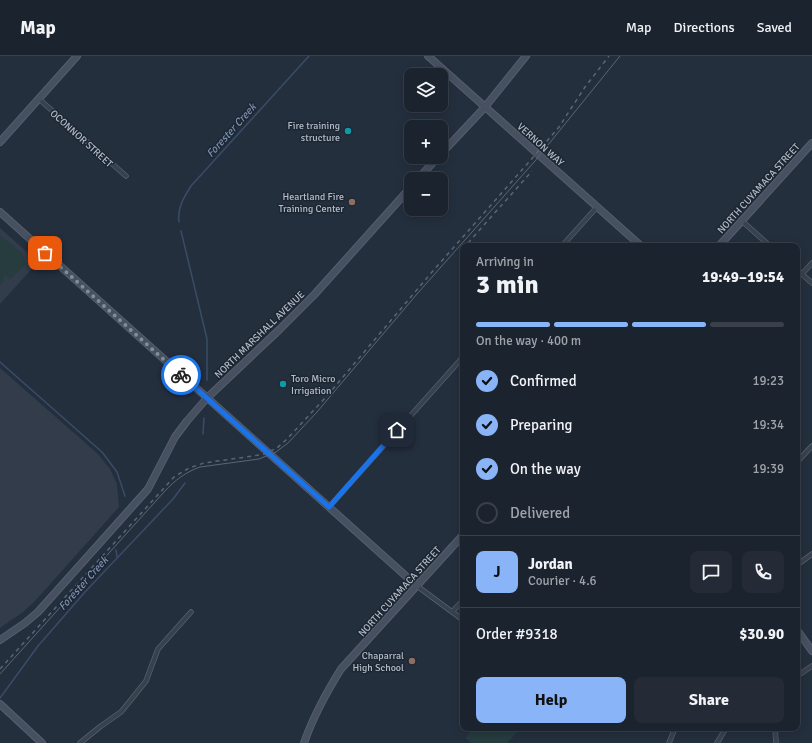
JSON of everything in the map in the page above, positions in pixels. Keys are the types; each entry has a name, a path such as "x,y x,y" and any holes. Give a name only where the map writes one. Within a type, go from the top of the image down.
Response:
{"main road":[{"path":"0,142 77,56"},
{"name":"VERNON WAY","path":"428,56 638,243"},
{"path":"448,146 485,106 526,56"},
{"name":"NORTH CUYAMACA STREET","path":"722,243 812,143"},
{"path":"424,172 432,164"},
{"name":"NORTH MARSHALL AVENUE","path":"0,640 38,612 148,489 175,437 187,420 207,398 314,295 404,195"},
{"path":"0,212 417,586"},
{"name":"NORTH CUYAMACA STREET","path":"304,743 312,720 328,690 341,670 460,538"},
{"path":"800,634 812,651"},
{"path":"0,704 42,743"}],"street":[{"name":"OCONNOR STREET","path":"39,99 126,176"},
{"path":"565,243 597,207"},
{"path":"742,221 767,243"},
{"path":"812,263 802,274 812,283"},
{"path":"329,507 460,360"},
{"path":"800,459 812,446"},
{"path":"800,563 812,554"},
{"path":"417,586 460,618"},
{"path":"452,612 460,603"},
{"path":"80,743 121,712 146,681 158,649 191,612"},
{"path":"800,674 812,666"},
{"path":"669,743 674,731"},
{"path":"717,743 724,731"},
{"path":"775,731 776,743"}],"shaded area":[{"path":"0,228 38,262 0,304"},
{"path":"0,368 98,454 110,469 117,484 119,507 35,601 23,612 0,628"}],"green space":[{"path":"0,236 20,252 25,261 25,265 10,279 5,275 3,279 5,280 0,285"},
{"path":"471,731 518,731 507,743 471,743 465,738"}],"waterway":[{"name":"Forester Creek","path":"179,222 180,207 191,186 309,56"},
{"name":"Forester Creek","path":"181,231 207,339 207,380"},
{"path":"0,362 102,452 117,472 125,496"},
{"name":"Forester Creek","path":"203,434 204,418"},
{"name":"Forester Creek","path":"0,698 38,646 85,592 173,499 185,483"},
{"name":"Forester Creek","path":"116,550 117,557"}],"tram line":[{"path":"462,243 535,161 620,56"},
{"path":"0,674 164,492 177,480 190,471 200,467 259,459 276,452 288,443 317,412 460,246"}],"railway":[{"path":"0,669 174,477 189,468 204,463 264,454 277,448 287,439 326,397 432,272 559,127 585,87 609,56"},
{"path":"468,243 532,171"}],"way so far":[{"path":"45,253 181,375"}],"place":[{"name":"Fire training structure","path":"348,131"},
{"name":"Heartland Fire Training Center","path":"352,202"},
{"name":"Toro Micro Irrigation","path":"283,384"},
{"name":"Chaparral High School","path":"412,661"}],"route":[{"path":"181,375 329,507 397,430"}]}
